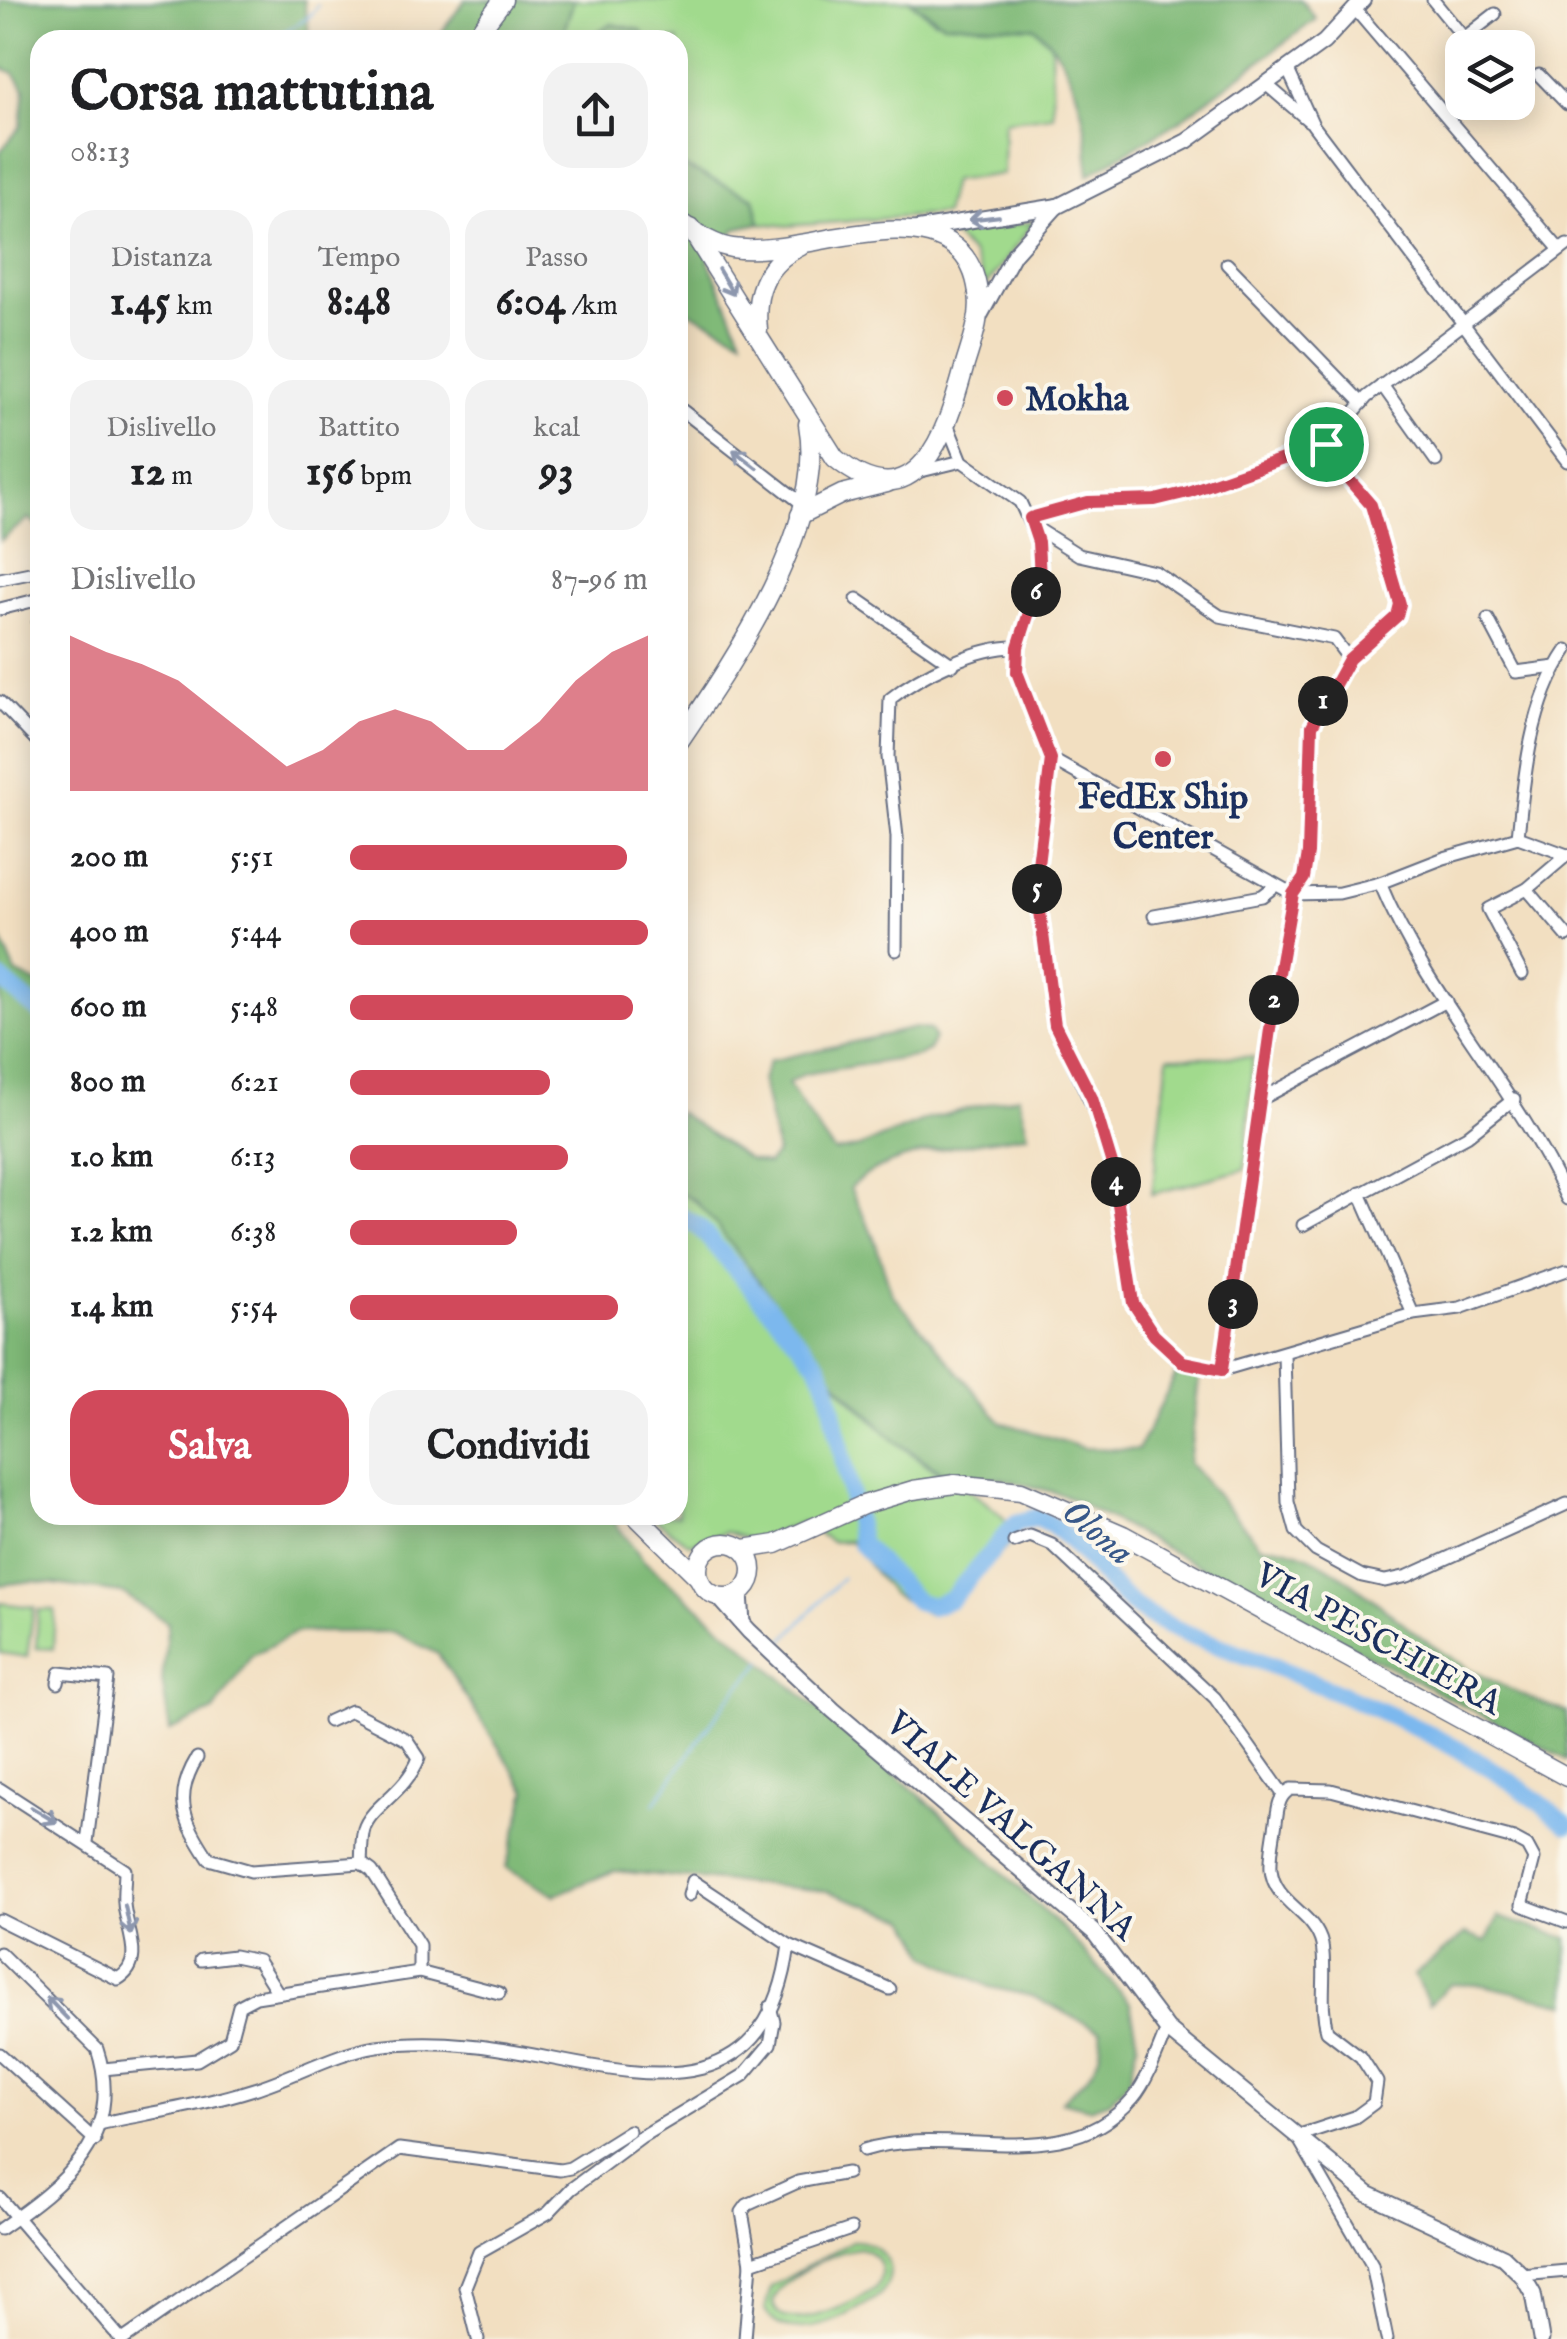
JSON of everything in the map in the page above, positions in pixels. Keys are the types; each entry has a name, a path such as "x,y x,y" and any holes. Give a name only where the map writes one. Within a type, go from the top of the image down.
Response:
{"main road":[{"path":"480,30 503,0"},
{"path":"688,226 733,248 910,230 943,239 962,253 979,296 977,322 948,426 935,451 904,477 802,510"},
{"path":"688,230 835,458 847,468 876,479 904,477"},
{"path":"759,337 756,310 765,276 790,252 811,242"},
{"path":"688,728 754,628 802,510 812,449 806,414"},
{"name":"VIA PESCHIERA","path":"776,1544 898,1494 944,1485 990,1486 1066,1508 1567,1778"},
{"path":"644,1525 718,1596 740,1593"},
{"path":"671,1552 702,1554 722,1542 744,1549 776,1544"},
{"path":"752,1567 776,1544"},
{"path":"742,1623 740,1593 751,1579 752,1567 744,1549"},
{"path":"699,1578 702,1554"},
{"name":"VIALE VALGANNA","path":"718,1596 876,1747 1094,1932 1167,2029 1368,2194 1502,2257 1522,2275"},
{"path":"1522,2275 1532,2294 1542,2339"}],"street":[{"path":"1433,0 1464,38 1495,14"},
{"path":"910,230 1058,206 1200,134 1324,42 1358,4 1564,248 1382,386 1326,444 1155,500 1088,502 1032,522"},
{"path":"1288,70 1313,125"},
{"path":"1539,76 1567,104"},
{"path":"1268,85 1313,125 1567,461"},
{"path":"977,322 1014,254 1058,206"},
{"path":"1227,264 1362,403"},
{"path":"1382,386 1436,461"},
{"path":"688,415 802,510"},
{"path":"948,426 962,461 1003,487 1032,522 1079,556 1155,572 1220,616 1334,639 1349,659"},
{"path":"1222,1370 1293,894 1304,878 1308,853 1312,726 1349,659 1397,616 1400,591 1371,505 1332,460 1326,444"},
{"path":"904,477 962,461"},
{"path":"1032,522 1040,578 1018,647 1017,672 1051,759 1036,881 1055,1025 1092,1098 1112,1164 1133,1303 1154,1335 1183,1362 1222,1370 1412,1314 1460,1308 1567,1270"},
{"path":"0,579 30,573"},
{"path":"857,599 952,665"},
{"path":"0,609 30,602"},
{"path":"1488,618 1516,672 1556,666"},
{"path":"896,950 897,837 888,757 890,699 904,687 952,665 1000,646 1018,647"},
{"path":"1518,837 1530,744 1556,666 1567,650"},
{"path":"0,702 30,734"},
{"path":"1051,759 1293,894 1338,893 1380,883 1444,858 1518,837 1567,855 1527,889 1488,909 1522,974"},
{"path":"1380,883 1402,936 1516,1103 1567,1199"},
{"path":"1154,916 1262,896 1275,886"},
{"path":"1527,889 1567,936"},
{"path":"1261,1099 1446,1001"},
{"path":"1303,1226 1467,1136 1516,1103"},
{"path":"1360,1193 1412,1314"},
{"path":"1284,1354 1290,1520 1309,1547 1362,1576 1385,1581 1408,1576 1567,1504"},
{"path":"1014,1542 1030,1536 1052,1545 1172,1655 1240,1727 1283,1794 1270,1866 1273,1881 1280,1894 1316,1928 1322,1942 1322,2002 1327,2031 1362,2057 1377,2082 1374,2103 1355,2117 1297,2136 1372,2265 1387,2339"},
{"path":"58,1683 60,1673 108,1678 87,1842"},
{"path":"328,1721 351,1712 396,1733 420,1758 402,1789 374,1812 364,1828 361,1863"},
{"path":"197,1758 185,1777 184,1820 209,1859 250,1871 361,1863 372,1871 420,1945 420,1972"},
{"path":"1283,1794 1305,1786 1330,1790 1514,1838 1527,1846 1534,1860 1522,1905 1567,1922"},
{"path":"0,1789 125,1870 124,1907 133,1952 125,1974 118,1979 99,1973 0,1920"},
{"path":"690,1895 693,1880 788,1944 890,1989"},
{"path":"98,2124 250,2091 374,2046 470,2045 592,2070 640,2074 698,2070 736,2053 770,2006 784,1976 788,1944"},
{"path":"0,1953 96,2048 104,2069 95,2140 50,2194 0,2228"},
{"path":"201,1960 234,1956 258,1962 278,1993"},
{"path":"104,2069 197,2060 230,2040 243,2001 278,1993 420,1972 500,1993"},
{"path":"478,2339 464,2287 479,2252 548,2214 570,2189 641,2137 744,2075 770,2044 774,2022 770,2006"},
{"path":"864,2150 931,2138 1036,2145 1088,2135 1134,2098 1167,2029"},
{"path":"0,2054 95,2140"},
{"path":"0,2198 122,2339 399,2149 560,2170 570,2168 629,2131"},
{"path":"745,2339 751,2263 740,2224 748,2205 798,2182 847,2173"},
{"path":"751,2263 851,2230"},
{"path":"1522,2275 1567,2272"}],"green space":[{"path":"0,0 304,0 308,30 30,30 30,519 0,541 0,152 21,126 25,89 14,73 0,67"},
{"path":"465,0 574,0 564,30 443,30"},
{"path":"574,0 909,0 934,20 1034,27 1051,44 1053,115 1004,121 1003,174 952,181 944,214 787,226 760,223 754,198 688,168 688,30 628,30 611,24 600,30 564,30"},
{"path":"909,0 1301,0 1316,19 1179,121 1088,175 1083,115 1070,75 1048,40 1034,27 943,23"},
{"path":"611,24 641,30 600,30"},
{"path":"688,168 754,198 760,223 737,228 708,260 742,338 688,311"},
{"path":"1034,222 986,286 972,254 948,231"},
{"path":"0,936 16,973 30,980 30,1525 617,1525 644,1561 937,1810 1073,1939 1130,2003 1138,2042 1130,2079 1110,2101 1089,2108 1061,2101 1096,2062 1101,2031 1032,1996 990,1987 929,1956 908,1919 827,1891 614,1871 554,1895 506,1868 527,1791 438,1654 393,1632 297,1632 252,1655 214,1711 170,1731 162,1681 168,1623 122,1593 32,1581 0,1585"},
{"path":"915,1028 930,1030 934,1038 929,1050 919,1056 804,1074 788,1083 835,1152 859,1147 928,1119 1018,1096 1028,1134 909,1157 865,1175 850,1188 873,1235 892,1294 1001,1422 1084,1448 1138,1450 1179,1368 1199,1378 1189,1463 1261,1546 1306,1555 1350,1582 1463,1665 1513,1691 1567,1712 1567,1760 1064,1495 1000,1478 949,1477 894,1440 829,1374 714,1222 688,1197 688,1119 748,1159 767,1164 777,1153 762,1080 769,1061"},
{"path":"1168,1057 1253,1057 1245,1169 1152,1194"},
{"path":"688,1197 729,1237 809,1349 859,1407 916,1457 983,1500 1018,1535 962,1594 928,1614 891,1593 850,1541 831,1542 802,1522 755,1542 726,1532 689,1544 663,1525 688,1525"},
{"path":"0,1603 34,1607 27,1657 0,1653"},
{"path":"38,1610 55,1610 53,1649 36,1648"},
{"path":"1498,1917 1567,1938 1567,2004 1483,1985 1451,1984 1429,2004 1414,1975 1465,1934 1486,1942"},
{"path":"852,2241 871,2245 889,2266 887,2284 878,2296 837,2319 813,2327 790,2328 771,2318 765,2309 771,2287","holes":["860,2248 880,2264 876,2288 851,2303 818,2315 788,2318 778,2313 773,2302 797,2275 837,2254"]}],"waterway":[{"path":"288,30 309,17 318,5"},
{"name":"Olona","path":"0,979 30,1004"},
{"name":"Olona","path":"688,1220 698,1226 818,1364 828,1386 861,1544 916,1601 932,1606 951,1599 1016,1523 1038,1517 1067,1537 1117,1591 1145,1613 1427,1733 1500,1775 1567,1825"},
{"path":"781,1643 842,1578"},
{"path":"654,1804 728,1699 763,1661"}],"place":[{"name":"Mokha","path":"1005,398"},
{"name":"FedEx Ship Center","path":"1163,759"}],"route":[{"path":"1326,444 1332,460 1359,486 1371,505 1387,546 1400,604 1397,616 1349,659 1312,726 1308,853 1304,878 1293,894 1274,1001 1222,1370 1183,1362 1154,1335 1133,1303 1112,1164 1092,1098 1055,1025 1049,952 1036,881 1051,759 1017,672 1018,647 1040,578 1038,542 1030,518 1049,516 1088,502 1155,500 1188,492 1326,444"}]}
